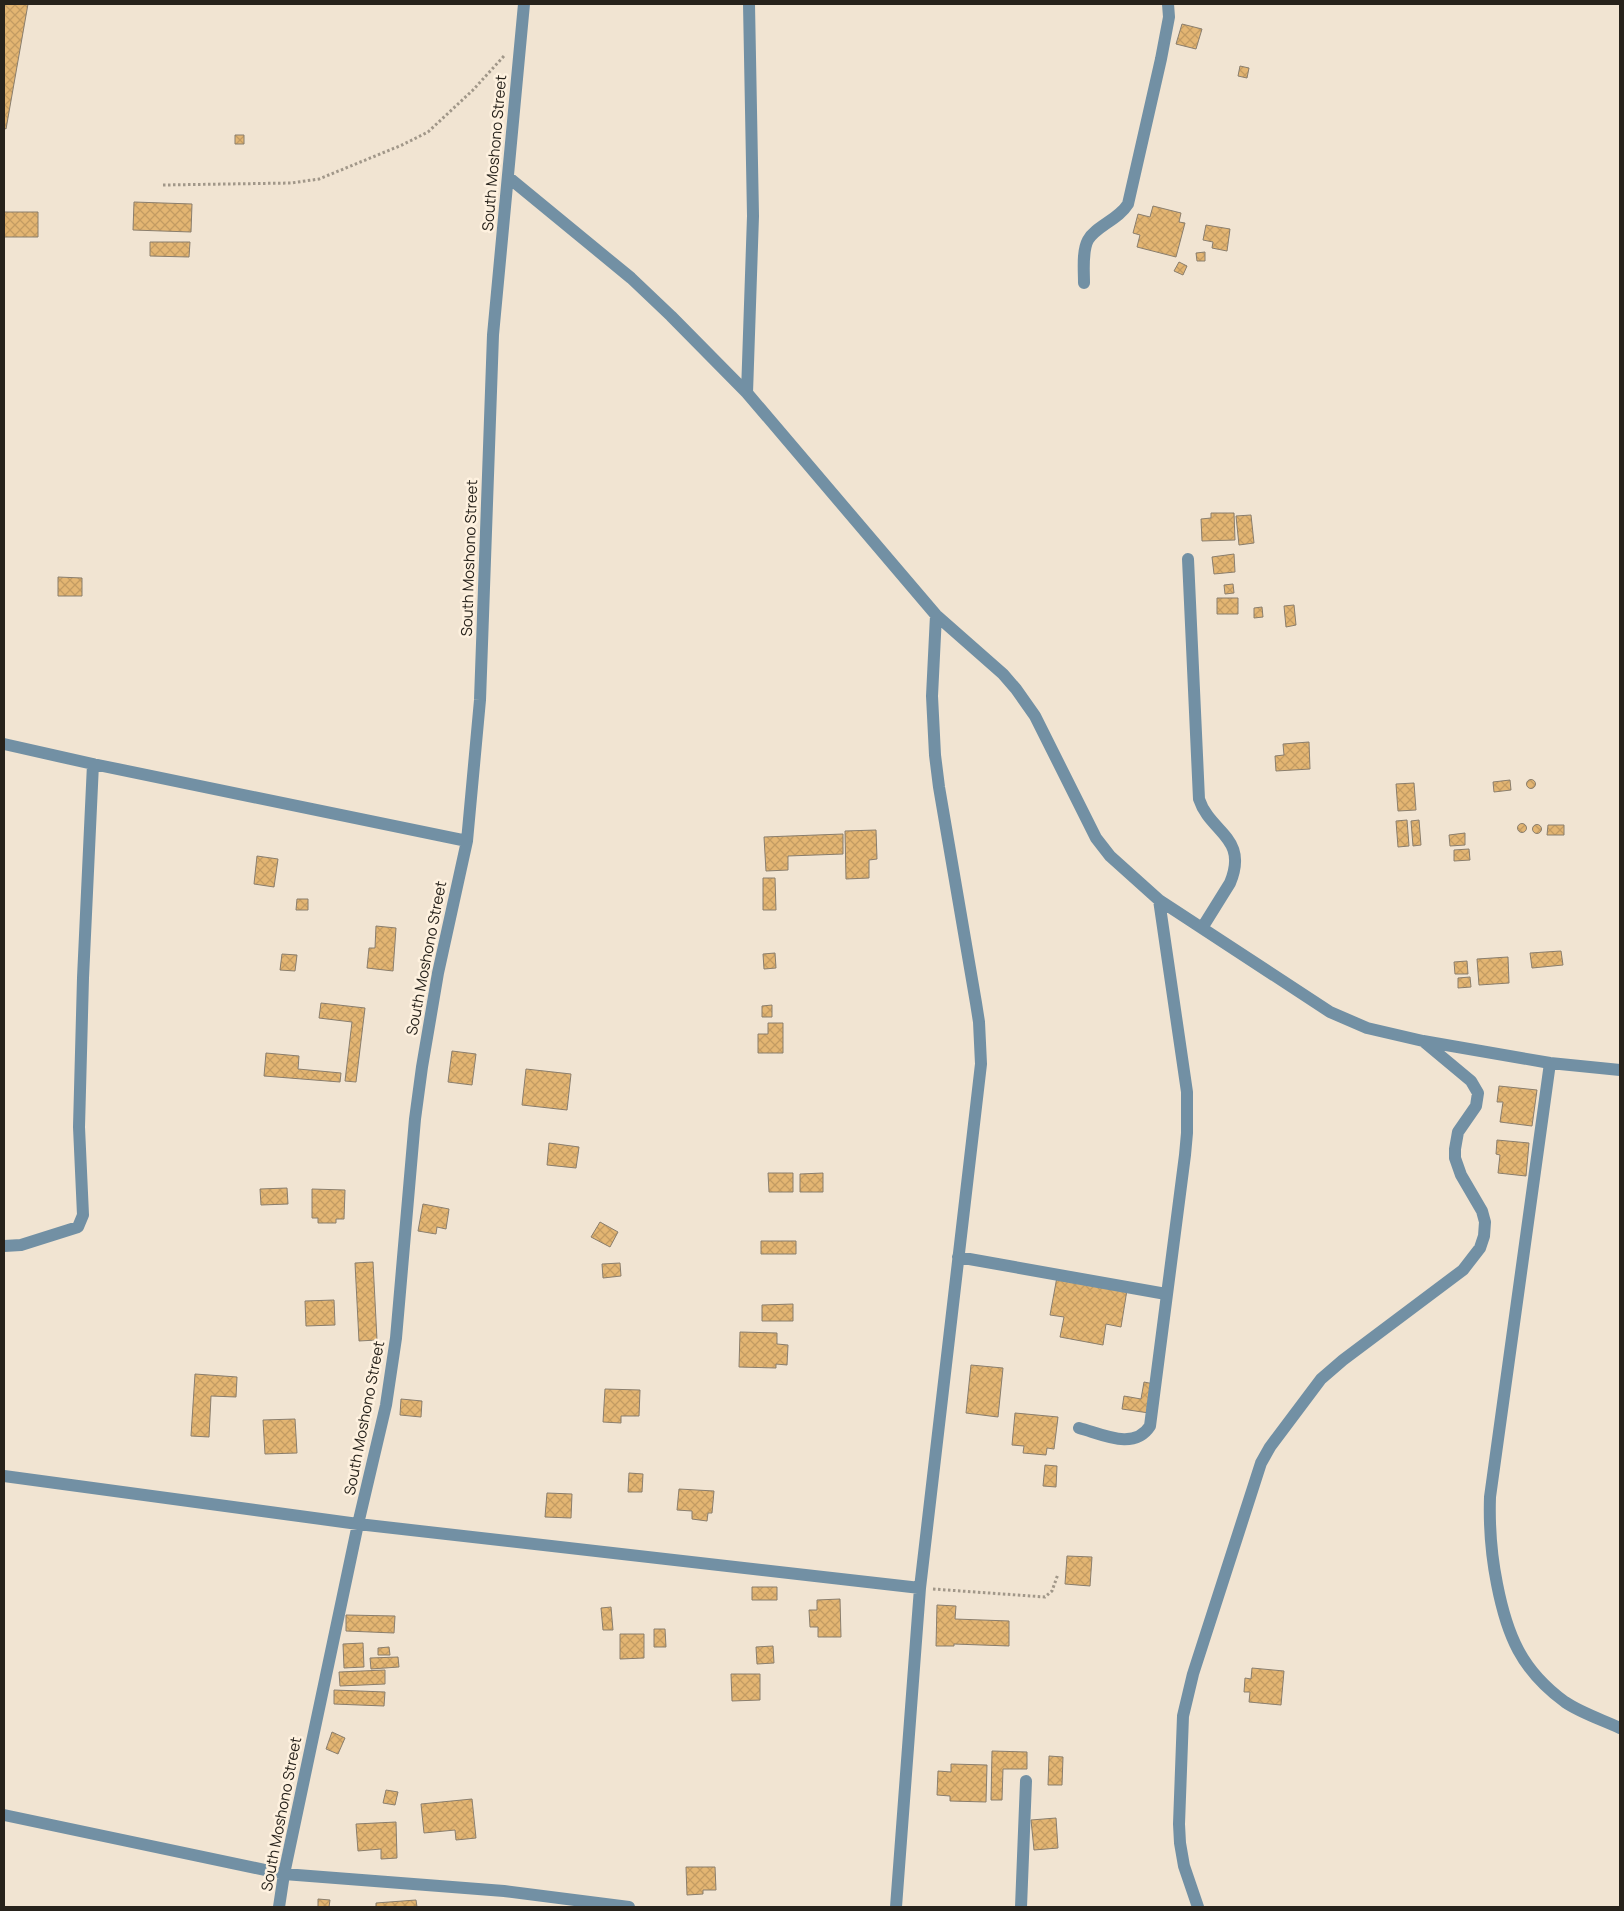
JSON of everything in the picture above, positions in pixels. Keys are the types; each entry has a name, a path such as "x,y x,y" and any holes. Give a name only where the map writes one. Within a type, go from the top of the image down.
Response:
{"street":[{"name":"South Moshono Street","path":"279,1907 284,1874 358,1524 386,1405 392,1368 422,1067 436,982 466,841 480,700 493,335 524,4"},
{"path":"747,392 753,216 749,4"},
{"path":"1084,283 1085,251 1088,240 1122,212 1128,204 1163,51 1169,17 1168,4"},
{"path":"508,177 631,278 747,392 936,614 1003,674 1035,716 1096,838 1110,856 1159,900 1330,1012 1367,1028 1550,1063 1620,1070"},
{"path":"1188,559 1199,799 1203,810 1231,844 1235,861 1230,883 1202,928"},
{"path":"896,1907 920,1588 981,1064 976,1003 935,755 932,696 936,614"},
{"path":"4,744 466,841"},
{"path":"4,1246 21,1245 78,1227 84,1215 79,1127 83,978 93,764"},
{"path":"1079,1428 1127,1440 1135,1439 1150,1426 1185,1155 1188,1106 1159,900"},
{"path":"1198,1907 1184,1866 1180,1843 1183,1716 1194,1674 1261,1463 1270,1447 1321,1380 1343,1360 1463,1270 1480,1248 1484,1236 1485,1222 1482,1211 1461,1175 1455,1158 1458,1132 1476,1106 1478,1093 1471,1081 1423,1040"},
{"path":"1550,1063 1490,1497 1490,1551 1502,1611 1509,1632 1518,1651 1530,1668 1544,1684 1566,1702 1620,1728"},
{"path":"958,1257 1166,1294"},
{"path":"4,1476 358,1524 920,1588"},
{"path":"1022,1907 1026,1781"},
{"path":"4,1815 284,1874 504,1891 629,1907"}],"path":[{"path":"163,186 312,181 392,149 420,136 435,126 472,90 521,37"},
{"path":"920,1588 1045,1597 1052,1591 1058,1574"}],"building":[{"path":"4,4 28,4 6,129 4,128"},
{"path":"1182,24 1202,29 1196,49 1176,44"},
{"path":"1240,66 1249,68 1247,78 1238,76"},
{"path":"235,135 244,135 244,144 235,144"},
{"path":"134,202 192,204 191,232 133,230"},
{"path":"1153,206 1181,213 1179,222 1185,223 1176,257 1137,247 1140,235 1133,233 1138,214 1150,217"},
{"path":"4,212 38,212 38,237 4,237"},
{"path":"1206,225 1230,229 1227,251 1212,248 1213,242 1203,240"},
{"path":"150,242 190,242 189,257 150,256"},
{"path":"1205,252 1205,261 1197,261 1196,253"},
{"path":"1179,262 1187,266 1183,275 1174,271"},
{"path":"1211,513 1234,513 1235,540 1202,541 1201,519 1211,518"},
{"path":"1251,515 1254,543 1239,545 1236,516"},
{"path":"1234,554 1235,572 1214,574 1212,557"},
{"path":"58,577 82,578 82,596 58,596"},
{"path":"1233,584 1234,593 1225,594 1224,585"},
{"path":"1217,598 1238,598 1238,614 1217,614"},
{"path":"1294,605 1296,625 1286,627 1284,606"},
{"path":"1262,607 1263,617 1254,618 1254,608"},
{"path":"1309,742 1310,769 1276,771 1275,756 1284,755 1283,744"},
{"path":"1510,780 1511,790 1494,792 1493,782"},
{"path":"1531,780 1535,784 1531,788 1527,784"},
{"path":"1414,783 1416,810 1398,811 1396,784"},
{"path":"1407,820 1409,846 1398,847 1396,821"},
{"path":"1419,820 1421,845 1413,846 1411,821"},
{"path":"1522,824 1526,828 1522,832 1518,828"},
{"path":"1537,825 1541,829 1537,833 1533,829"},
{"path":"1548,825 1564,825 1564,835 1547,835"},
{"path":"876,830 877,859 869,860 869,878 846,879 845,831"},
{"path":"1465,833 1465,845 1450,846 1449,835"},
{"path":"843,834 843,854 788,856 788,870 766,871 764,837"},
{"path":"1469,849 1470,860 1454,861 1454,850"},
{"path":"257,856 278,859 274,887 254,884"},
{"path":"763,878 775,878 776,910 763,910"},
{"path":"297,899 308,899 308,910 296,910"},
{"path":"376,926 396,928 393,971 367,968 369,948 375,948"},
{"path":"1561,951 1563,965 1532,968 1530,953"},
{"path":"775,953 776,968 764,969 763,954"},
{"path":"282,954 297,955 295,971 280,970"},
{"path":"1508,957 1509,983 1479,985 1477,959"},
{"path":"1467,961 1468,974 1455,974 1454,962"},
{"path":"1470,977 1471,987 1458,988 1458,978"},
{"path":"321,1003 365,1008 356,1082 345,1081 352,1022 319,1018"},
{"path":"772,1005 772,1017 762,1017 762,1006"},
{"path":"768,1023 783,1023 783,1053 758,1053 758,1034 768,1034"},
{"path":"452,1051 476,1054 472,1085 448,1082"},
{"path":"266,1053 299,1056 298,1069 341,1073 340,1082 264,1076"},
{"path":"526,1069 571,1074 567,1110 522,1105"},
{"path":"1499,1086 1537,1090 1532,1126 1500,1122 1503,1102 1497,1102"},
{"path":"1497,1140 1529,1143 1526,1176 1498,1173 1500,1155 1496,1154"},
{"path":"549,1143 579,1147 576,1168 547,1165"},
{"path":"768,1173 793,1173 793,1192 769,1192"},
{"path":"823,1173 823,1192 800,1192 800,1174"},
{"path":"287,1188 288,1204 261,1205 260,1189"},
{"path":"312,1189 345,1190 344,1219 336,1219 336,1223 318,1223 318,1218 312,1218"},
{"path":"423,1204 449,1209 446,1229 437,1227 436,1234 418,1231"},
{"path":"600,1222 618,1232 610,1247 591,1237"},
{"path":"761,1241 796,1241 796,1254 761,1254"},
{"path":"373,1262 377,1340 359,1341 355,1263"},
{"path":"620,1263 621,1276 603,1278 602,1264"},
{"path":"1057,1277 1127,1290 1121,1327 1106,1324 1103,1345 1060,1337 1064,1317 1050,1315"},
{"path":"334,1300 335,1325 306,1326 305,1301"},
{"path":"793,1304 793,1321 762,1321 762,1305"},
{"path":"740,1332 777,1333 777,1344 788,1345 787,1365 776,1364 776,1368 739,1367"},
{"path":"971,1365 1003,1368 998,1417 966,1413"},
{"path":"195,1374 237,1377 236,1397 211,1396 209,1437 191,1436"},
{"path":"1144,1382 1154,1384 1149,1413 1122,1409 1124,1396 1141,1399"},
{"path":"605,1389 640,1390 639,1416 621,1416 621,1423 603,1422"},
{"path":"401,1399 422,1401 421,1417 400,1415"},
{"path":"1015,1413 1058,1417 1054,1449 1047,1448 1046,1455 1023,1453 1024,1446 1012,1445"},
{"path":"295,1419 297,1453 265,1454 263,1420"},
{"path":"1045,1465 1057,1466 1056,1487 1043,1486"},
{"path":"629,1473 643,1474 642,1492 628,1492"},
{"path":"679,1489 714,1491 712,1513 708,1513 707,1521 692,1519 692,1511 677,1510"},
{"path":"547,1493 572,1494 571,1518 545,1517"},
{"path":"1067,1556 1092,1557 1090,1586 1065,1584"},
{"path":"752,1587 777,1587 777,1600 752,1600"},
{"path":"840,1599 841,1637 818,1637 818,1627 810,1627 809,1610 817,1610 817,1600"},
{"path":"937,1605 956,1606 955,1619 1009,1621 1009,1646 954,1644 954,1646 936,1646"},
{"path":"611,1607 613,1630 603,1630 601,1608"},
{"path":"346,1615 395,1616 394,1633 346,1631"},
{"path":"654,1629 665,1629 666,1647 654,1647"},
{"path":"620,1634 644,1634 644,1658 620,1659"},
{"path":"363,1643 364,1667 344,1668 343,1644"},
{"path":"773,1646 774,1663 757,1664 756,1647"},
{"path":"389,1647 390,1655 378,1655 378,1648"},
{"path":"398,1657 399,1667 371,1669 370,1658"},
{"path":"1252,1668 1284,1671 1281,1705 1249,1702 1250,1692 1244,1692 1245,1678 1251,1679"},
{"path":"385,1670 385,1684 340,1686 339,1672"},
{"path":"731,1674 760,1674 760,1700 732,1701"},
{"path":"334,1690 385,1692 384,1706 334,1704"},
{"path":"332,1732 345,1738 338,1754 326,1749"},
{"path":"992,1751 1027,1752 1027,1769 1003,1769 1002,1800 991,1800"},
{"path":"1049,1756 1063,1757 1062,1785 1048,1785"},
{"path":"951,1764 987,1765 986,1802 950,1801 950,1796 937,1795 938,1771 951,1772"},
{"path":"386,1790 398,1792 395,1805 383,1803"},
{"path":"472,1799 476,1838 456,1840 455,1830 424,1833 421,1804"},
{"path":"1056,1818 1058,1848 1034,1850 1031,1820"},
{"path":"396,1822 397,1858 381,1859 381,1849 358,1851 356,1824"},
{"path":"686,1867 715,1867 716,1890 703,1890 703,1894 687,1895"},
{"path":"318,1899 330,1900 329,1907 318,1907"},
{"path":"416,1900 417,1907 376,1907 376,1903"}]}
